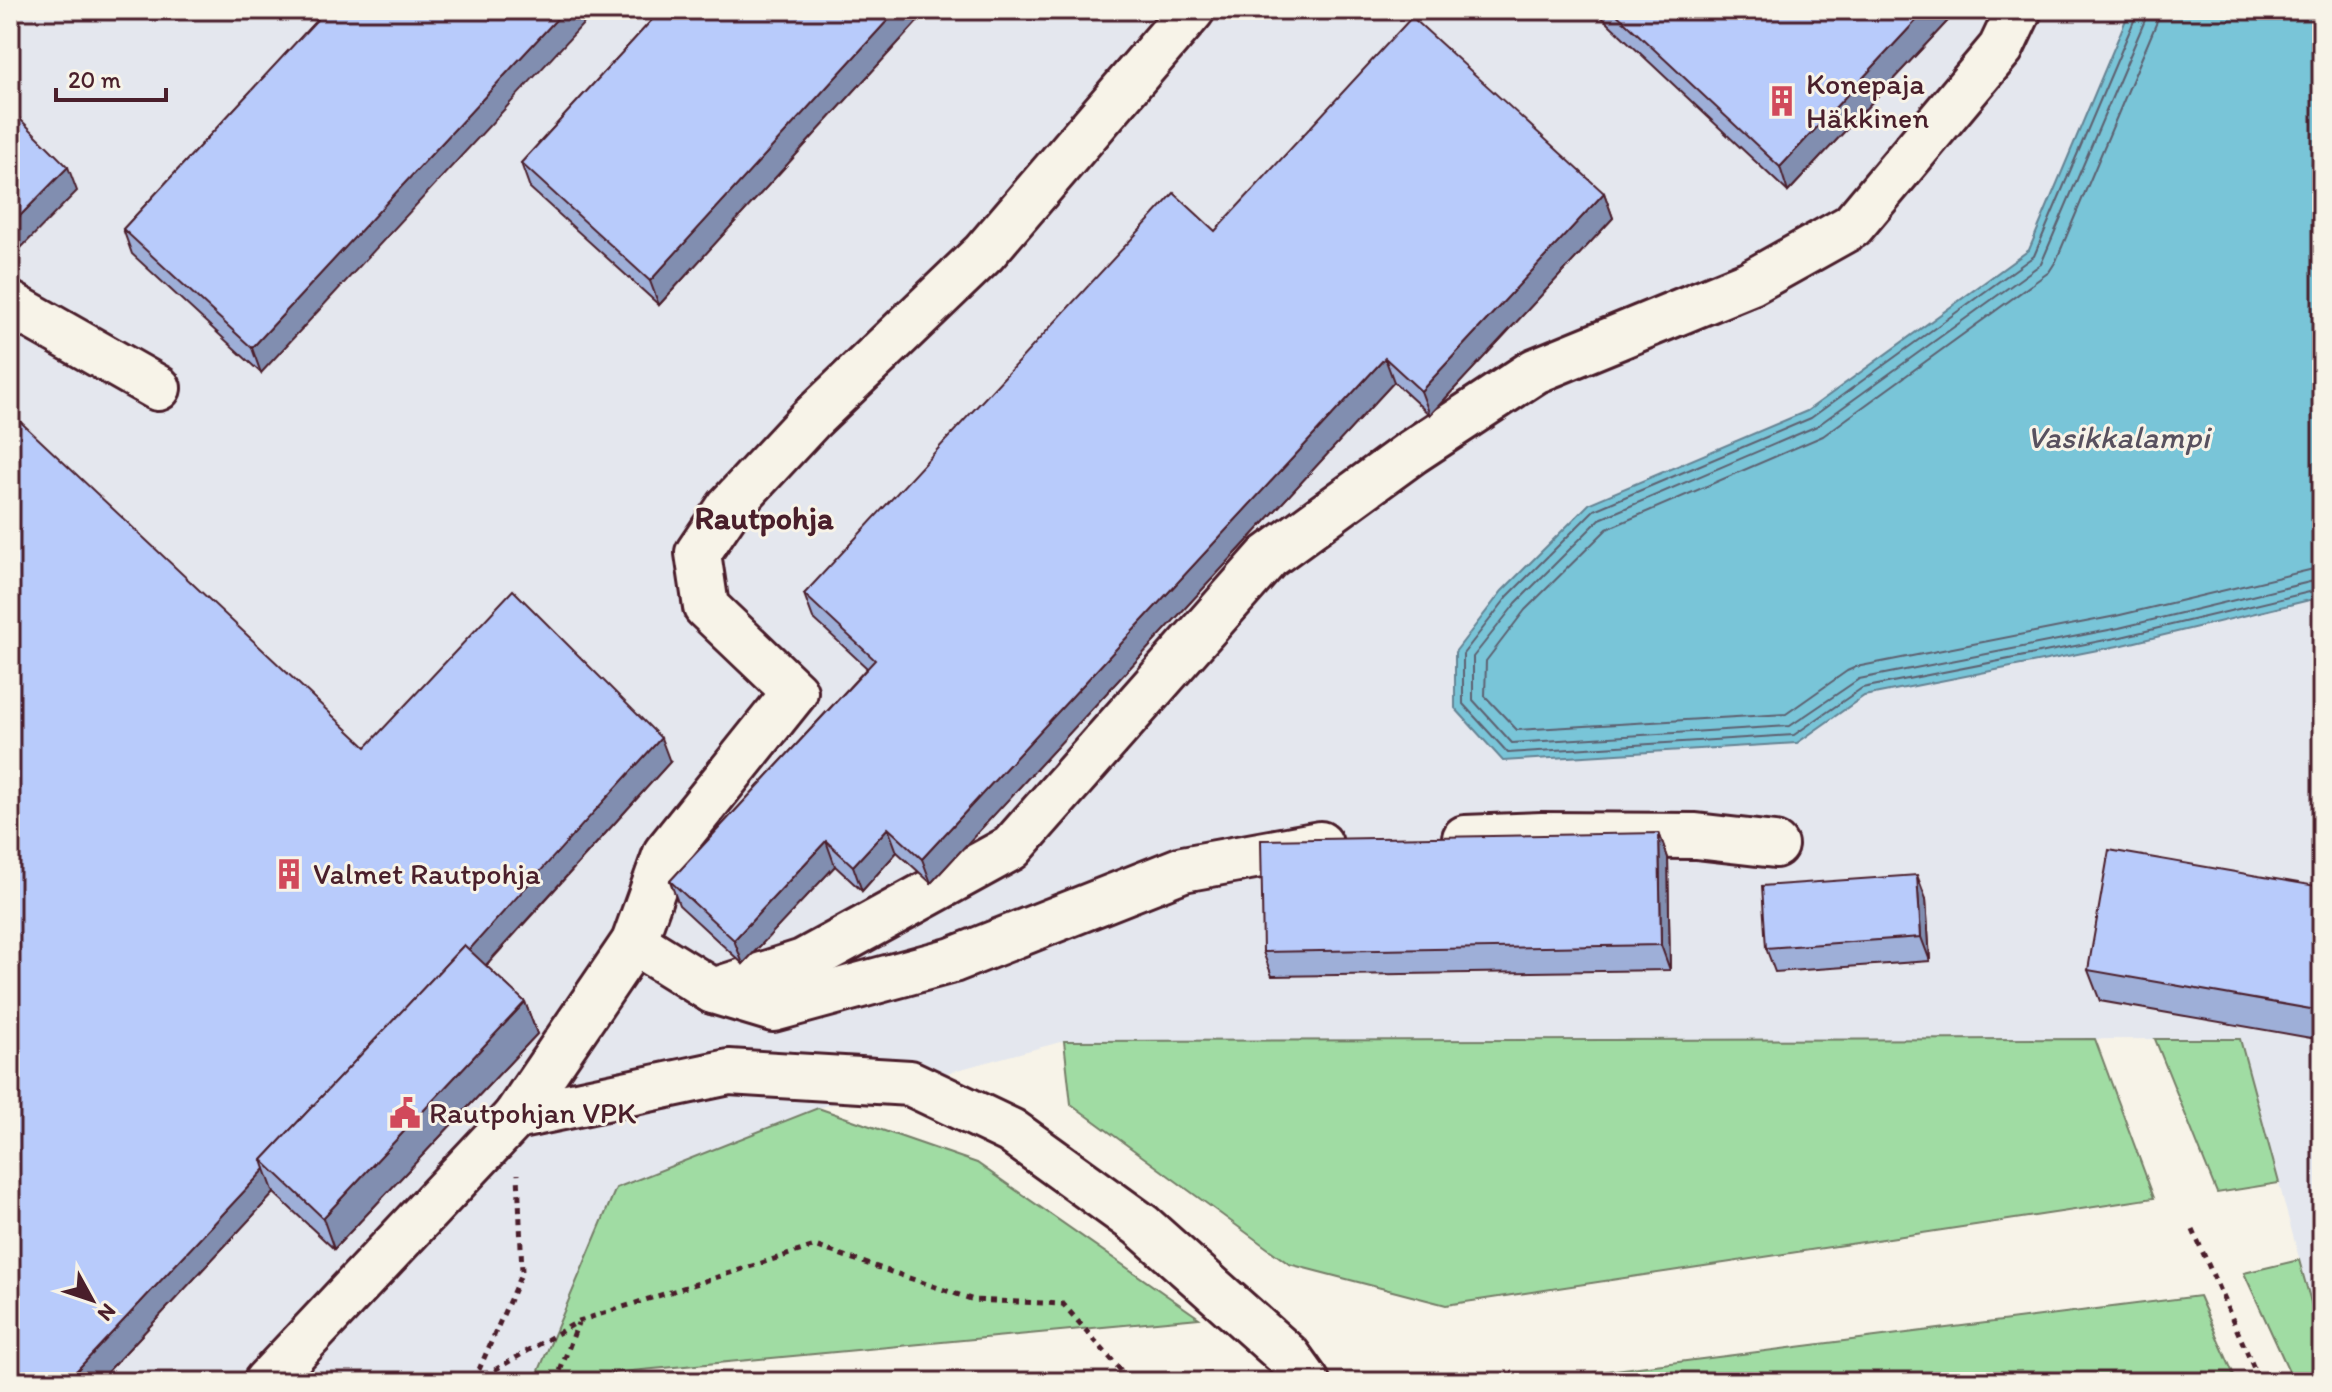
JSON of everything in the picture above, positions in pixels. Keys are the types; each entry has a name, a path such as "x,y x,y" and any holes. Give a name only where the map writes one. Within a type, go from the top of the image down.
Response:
{"lane":[{"path":"266,1382 515,1117 634,942 666,853 795,692 706,607 698,553 729,507 810,420 984,253 1192,10"},
{"path":"713,991 803,962 1011,848 1268,557 1412,452 1535,371 1750,283 1852,226 2001,48 2019,10"},
{"path":"10,304 158,388"},
{"path":"1422,840 1542,835 1696,836 1775,845"},
{"path":"634,942 713,991 773,1009 953,960 1183,869 1317,844 1362,842"},
{"path":"515,1117 729,1072 910,1083 1011,1131 1141,1225 1289,1357 1307,1382"}],"path":[{"path":"474,1382 522,1272 515,1117"},
{"path":"2193,1230 2260,1382"},
{"path":"474,1382 579,1321 815,1246 974,1300 1063,1304 1131,1381 1149,1382"},
{"path":"556,1382 579,1321"}],"shaded area":[{"path":"10,10 2322,10 2322,1343 2240,1039 1064,1041 818,1108 616,1188 535,1382 10,1382"}],"green space":[{"path":"2095,1039 2154,1198 1446,1305 1289,1264 1071,1104 1064,1041"},
{"path":"2155,1039 2240,1039 2279,1183 2217,1193"},
{"path":"818,1108 977,1163 1199,1318 535,1380 616,1188"},
{"path":"2299,1260 2322,1343 2322,1382 2294,1382 2244,1273"},
{"path":"2199,1296 2237,1382 1566,1382 1552,1378"}],"water":[{"name":"Vasikkalampi","path":"2130,10 2322,10 2322,597 2123,645 1864,696 1797,743 1503,761 1455,708 1455,652 1502,591 1590,503 1807,411 2029,250"}],"building":[{"path":"326,10 565,10 252,348 123,229"},
{"path":"661,10 897,10 650,281 521,163"},
{"name":"Konepaja Häkkinen","path":"1612,10 1926,10 1780,167"},
{"path":"1412,17 1604,193 1421,391 1385,358 922,859 888,828 853,866 826,841 734,940 670,881 875,660 804,594 1174,193 1215,231"},
{"path":"10,109 68,167 10,226"},
{"name":"Valmet Rautpohja","path":"10,412 366,747 513,590 661,738 469,950 464,945 262,1160 265,1169 66,1382 10,1382"},
{"path":"1659,833 1661,945 1263,952 1261,840"},
{"path":"2109,850 2322,887 2322,1011 2088,970"},
{"path":"1917,875 1921,937 1766,948 1762,886"},
{"name":"Rautpohjan VPK","path":"464,945 525,1002 323,1218 262,1160"}],"place":[{"name":"Konepaja Häkkinen","path":"1782,101"},
{"name":"Valmet Rautpohja","path":"289,874"},
{"name":"Rautpohjan VPK","path":"405,1113"}],"district":[{"name":"Rautpohja","path":"764,518"}]}
